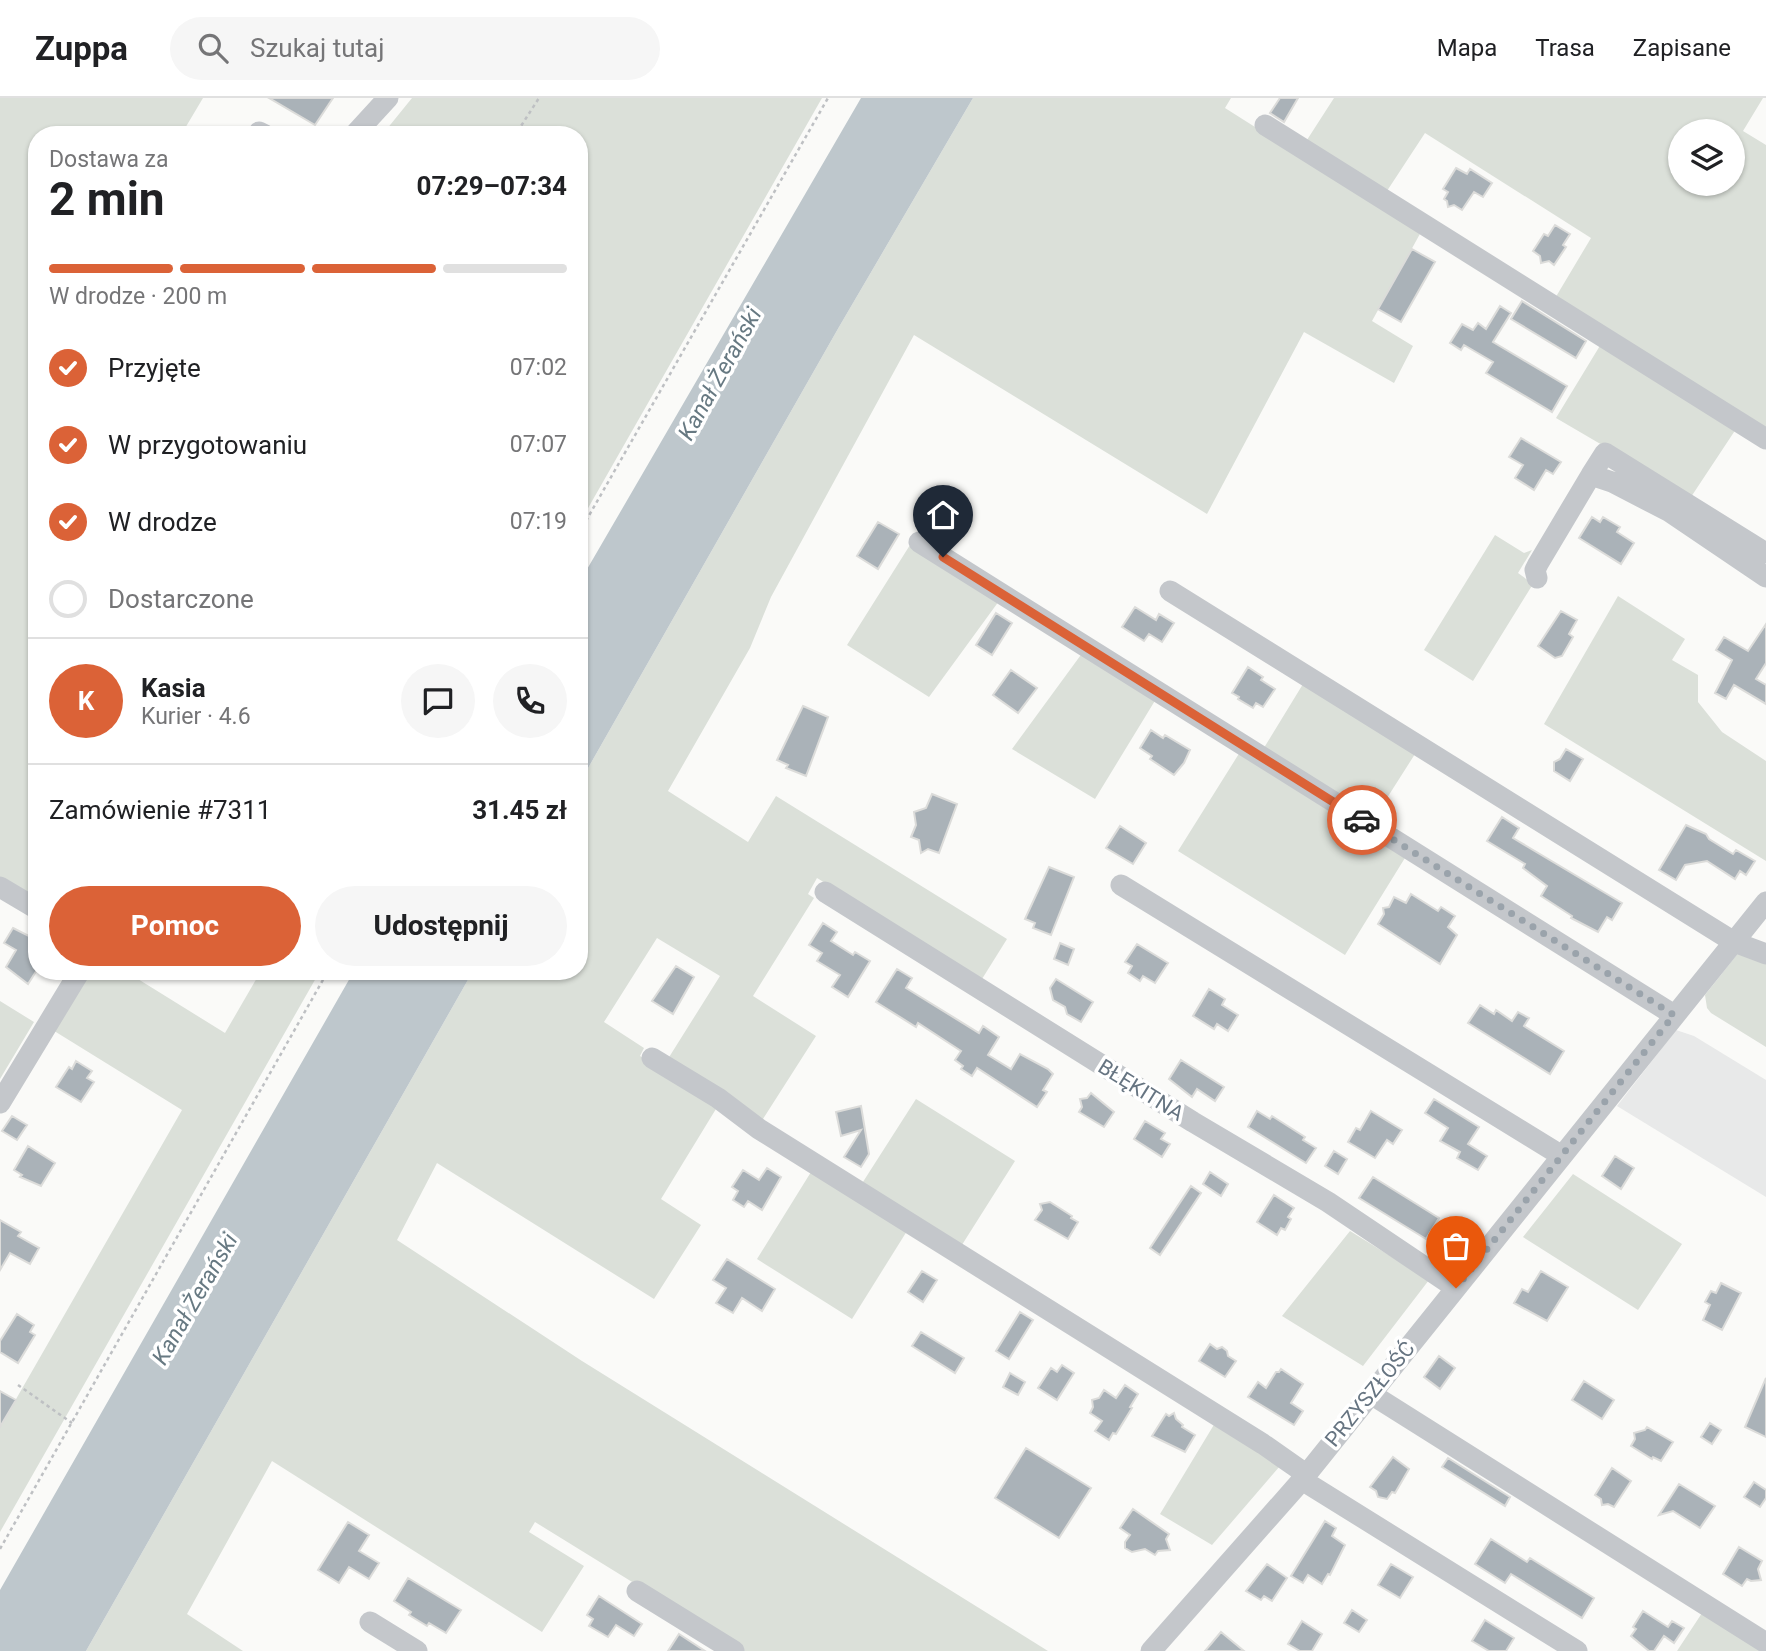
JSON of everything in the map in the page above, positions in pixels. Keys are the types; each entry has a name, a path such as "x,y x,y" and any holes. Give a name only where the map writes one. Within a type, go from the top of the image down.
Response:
{"street":[{"path":"362,126 387,98"},
{"path":"1265,125 1766,439"},
{"path":"1536,578 1535,570 1538,564 1605,453 1766,553"},
{"path":"1591,475 1612,482 1670,512 1766,577"},
{"path":"919,542 1674,1015"},
{"path":"1170,591 1734,942 1766,954"},
{"path":"1121,885 1562,1156"},
{"path":"0,887 28,904"},
{"name":"BŁĘKITNA","path":"825,892 1193,1122 1328,1202 1456,1288"},
{"name":"PRZYSZŁOŚĆ","path":"1151,1651 1304,1477 1766,902"},
{"path":"0,1103 75,980"},
{"path":"652,1058 719,1098 759,1129 1263,1444 1304,1477 1577,1651"},
{"path":"1371,1394 1766,1643"},
{"path":"637,1591 734,1651"},
{"path":"370,1622 417,1651"}],"path":[{"path":"521,126 539,98"},
{"path":"588,517 828,98"},
{"path":"0,1549 323,980"},
{"path":"18,1385 72,1423"}],"shaded area":[{"path":"0,98 203,98 186,126 28,126 28,895 0,878"},
{"path":"412,98 822,98 588,508 588,126 389,126"},
{"path":"973,98 1231,98 1225,108 1421,232 1372,321 1413,346 1394,383 1304,332 1207,514 914,335 771,597 750,648 668,791 748,842 776,796 1007,939 982,979 817,878 808,894 814,898 753,996 816,1036 761,1122 666,1062 720,976 657,938 604,1022 644,1048 640,1056 719,1104 661,1199 701,1225 654,1299 437,1163 397,1240 582,1361 1048,1651 744,1651 535,1522 529,1532 584,1566 542,1632 272,1461 187,1614 243,1651 86,1651 468,980 588,980 588,768 839,327"},
{"path":"1334,98 1763,98 1745,128 1745,119 1668,119 1668,196 1745,196 1745,132 1766,145 1766,433 1554,300 1591,238 1425,133 1385,194 1305,143"},
{"path":"1601,344 1736,429 1691,497 1556,418"},
{"path":"1495,535 1524,553 1532,550 1518,573 1533,584 1473,681 1424,650"},
{"path":"910,545 999,601 929,697 847,645"},
{"path":"1618,596 1685,639 1672,660 1698,675 1698,702 1722,732 1766,761 1766,861 1544,724"},
{"path":"1083,652 1156,699 1095,799 1012,749"},
{"path":"1303,684 1415,754 1373,820 1262,751"},
{"path":"1240,752 1408,853 1345,955 1178,851"},
{"path":"1739,952 1766,962 1766,1047 1707,1008 1705,995"},
{"path":"81,980 140,980 225,1033 256,980 315,980 0,1532 0,1427 182,1110 51,1029"},
{"path":"0,1001 34,1022 0,1079"},
{"path":"1676,1030 1694,1036 1766,1080 1766,1197 1617,1106"},
{"path":"916,1099 1015,1161 960,1248 861,1185"},
{"path":"811,1172 907,1231 852,1319 757,1259"},
{"path":"1573,1174 1682,1244 1638,1310 1523,1237"},
{"path":"1350,1231 1429,1280 1363,1366 1282,1316"},
{"path":"1215,1423 1280,1466 1212,1545 1160,1514"},
{"path":"1704,1610 1766,1651 1677,1651"}],"water":[{"name":"Kanał Żerański","path":"861,98 973,98 839,327 588,768 588,568"},
{"name":"Kanał Żerański","path":"349,980 468,980 86,1651 0,1651 0,1590"}],"building":[{"path":"269,98 333,98 315,125"},
{"path":"1280,98 1298,98 1284,122 1270,113"},
{"path":"1456,168 1467,174 1470,169 1492,183 1483,197 1474,192 1462,210 1454,205 1448,207 1444,199 1448,192 1443,189"},
{"path":"1555,225 1570,234 1563,245 1566,247 1554,265 1549,261 1541,263 1540,256 1533,251 1544,234 1548,236"},
{"path":"1412,249 1435,262 1401,322 1378,309"},
{"path":"1522,301 1586,341 1576,358 1511,319"},
{"path":"1500,306 1511,313 1493,342 1567,386 1552,412 1486,373 1493,362 1464,345 1461,350 1450,343 1462,324 1473,330 1478,323 1486,329"},
{"path":"1521,438 1561,462 1553,474 1546,470 1534,490 1515,478 1523,465 1509,457"},
{"path":"1592,517 1600,522 1603,517 1620,527 1617,532 1634,543 1621,564 1579,538"},
{"path":"878,522 899,534 878,569 857,556"},
{"path":"1135,607 1156,620 1159,614 1174,623 1162,642 1149,634 1144,641 1122,627"},
{"path":"1561,611 1577,620 1569,634 1573,637 1562,656 1555,658 1538,646"},
{"path":"996,613 1012,623 992,655 976,645"},
{"path":"1766,624 1766,663 1756,679 1766,685 1766,704 1734,685 1726,699 1715,693 1732,660 1716,650 1724,637 1748,651"},
{"path":"1248,667 1275,689 1263,707 1256,703 1253,708 1232,693"},
{"path":"1011,670 1037,688 1018,713 993,695"},
{"path":"803,706 828,717 806,776 786,768 788,765 777,760"},
{"path":"1151,730 1190,750 1174,775 1150,759 1152,756 1140,748"},
{"path":"1566,749 1583,759 1570,781 1554,771 1554,762 1560,759"},
{"path":"932,794 957,804 939,853 928,849 921,853 919,840 911,837 916,825 914,812 926,808"},
{"path":"1502,817 1519,828 1513,838 1622,903 1612,920 1607,917 1598,932 1571,918 1572,916 1541,896 1547,886 1523,868 1525,864 1487,841"},
{"path":"1686,825 1706,834 1709,839 1733,854 1736,850 1755,861 1746,875 1740,871 1735,879 1707,861 1685,865 1676,880 1659,870"},
{"path":"1120,826 1146,843 1133,864 1106,848"},
{"path":"1049,867 1074,877 1051,935 1033,928 1035,923 1025,919"},
{"path":"1411,894 1438,911 1441,907 1455,916 1448,927 1457,935 1440,964 1378,924 1384,914 1383,908 1389,907 1394,897 1406,903"},
{"path":"823,923 837,932 831,941 853,955 855,952 870,961 848,997 832,987 840,975 817,961 822,953 809,945"},
{"path":"13,928 28,936 28,980 31,980 28,984 6,967 16,950 4,943"},
{"path":"1060,943 1074,949 1068,965 1054,959"},
{"path":"1137,944 1168,963 1155,983 1143,976 1140,981 1128,973 1132,966 1125,962"},
{"path":"676,966 694,977 673,1014 652,1001"},
{"path":"897,969 912,978 906,988 979,1033 983,1026 999,1037 988,1055 1011,1069 1020,1054 1048,1069 1053,1074 1043,1090 1047,1092 1037,1107 977,1068 972,1076 961,1069 963,1066 955,1060 961,1051 918,1023 916,1027 876,1002"},
{"path":"1056,979 1093,1002 1081,1022 1067,1014 1065,1007 1053,1000 1050,988"},
{"path":"1209,989 1225,999 1222,1005 1238,1015 1228,1031 1217,1024 1214,1029 1193,1016"},
{"path":"1480,1005 1494,1014 1496,1010 1512,1021 1518,1012 1529,1018 1524,1026 1564,1051 1550,1074 1468,1023"},
{"path":"1181,1060 1224,1087 1215,1101 1197,1089 1192,1097 1169,1079"},
{"path":"76,1061 92,1071 87,1078 94,1082 81,1102 56,1087"},
{"path":"1091,1093 1114,1112 1104,1127 1079,1112 1082,1107 1080,1099 1087,1098"},
{"path":"1434,1099 1479,1127 1468,1144 1487,1156 1478,1170 1457,1158 1460,1152 1440,1141 1448,1128 1425,1113"},
{"path":"861,1106 869,1154 861,1167 844,1157 861,1130 841,1136 836,1112"},
{"path":"1257,1111 1270,1119 1272,1116 1305,1137 1303,1140 1316,1148 1306,1163 1248,1127"},
{"path":"1371,1111 1402,1130 1393,1144 1387,1140 1375,1158 1348,1142 1356,1128 1360,1130"},
{"path":"12,1116 27,1125 17,1140 2,1131"},
{"path":"1145,1121 1165,1133 1161,1139 1170,1144 1162,1157 1134,1139"},
{"path":"28,1146 55,1163 41,1186 20,1177 22,1175 14,1170"},
{"path":"1334,1151 1347,1159 1338,1174 1325,1166"},
{"path":"1615,1156 1634,1168 1621,1189 1602,1176"},
{"path":"767,1168 781,1177 762,1210 748,1201 744,1207 733,1200 738,1191 732,1187 743,1170 759,1180"},
{"path":"1210,1172 1228,1184 1221,1196 1203,1184"},
{"path":"1373,1177 1439,1218 1426,1239 1359,1198"},
{"path":"1191,1186 1201,1193 1160,1255 1150,1248"},
{"path":"1274,1195 1294,1208 1288,1217 1291,1219 1285,1230 1281,1228 1277,1235 1257,1222"},
{"path":"1050,1202 1078,1222 1068,1239 1035,1220 1042,1210 1040,1204"},
{"path":"0,1220 21,1232 18,1236 39,1248 30,1264 10,1253 0,1270"},
{"path":"727,1259 775,1289 762,1311 742,1298 733,1313 716,1303 726,1288 713,1280"},
{"path":"922,1271 937,1280 923,1302 908,1292"},
{"path":"1541,1271 1568,1287 1547,1321 1514,1303 1522,1289 1528,1292"},
{"path":"1721,1283 1741,1293 1722,1330 1703,1320 1710,1305 1705,1302 1711,1291 1716,1293"},
{"path":"1020,1312 1033,1320 1009,1359 996,1351"},
{"path":"17,1314 34,1325 30,1332 35,1335 18,1363 0,1352 0,1341"},
{"path":"921,1332 964,1358 955,1373 912,1346"},
{"path":"1210,1344 1217,1349 1222,1347 1228,1356 1236,1361 1225,1377 1199,1361"},
{"path":"1439,1356 1455,1368 1440,1389 1424,1377"},
{"path":"1062,1365 1074,1373 1057,1400 1038,1388 1051,1368 1057,1372"},
{"path":"1281,1369 1303,1384 1291,1403 1303,1411 1294,1425 1248,1397 1258,1382 1266,1388"},
{"path":"1010,1373 1025,1382 1018,1395 1003,1387"},
{"path":"1766,1378 1766,1437 1745,1427"},
{"path":"1584,1381 1614,1400 1602,1419 1572,1400"},
{"path":"1125,1385 1138,1394 1116,1434 1113,1433 1109,1440 1095,1431 1102,1421 1090,1413 1092,1400 1099,1398 1104,1390 1116,1398"},
{"path":"0,1391 16,1400 0,1427"},
{"path":"1174,1413 1182,1427 1195,1435 1185,1452 1152,1436 1166,1414 1169,1416"},
{"path":"1710,1423 1721,1430 1712,1444 1701,1437"},
{"path":"1647,1427 1673,1442 1661,1461 1653,1457 1652,1459 1631,1446 1635,1439 1634,1433"},
{"path":"1026,1448 1091,1488 1059,1538 995,1498"},
{"path":"1393,1457 1409,1469 1395,1493 1392,1492 1387,1499 1378,1497 1376,1491 1370,1487"},
{"path":"1448,1458 1510,1497 1505,1506 1442,1467"},
{"path":"1612,1468 1631,1481 1614,1507 1602,1505 1601,1499 1595,1495"},
{"path":"1754,1482 1766,1490 1766,1498 1760,1507 1744,1497"},
{"path":"1679,1484 1715,1506 1700,1528 1673,1511 1659,1515"},
{"path":"1133,1509 1169,1534 1166,1539 1170,1550 1158,1551 1155,1555 1145,1549 1132,1552 1125,1548 1125,1542 1130,1535 1120,1528"},
{"path":"1325,1521 1336,1528 1332,1536 1345,1545 1330,1575 1328,1574 1322,1584 1308,1575 1303,1583 1291,1576"},
{"path":"348,1522 369,1535 359,1551 379,1563 369,1579 349,1567 339,1583 318,1570"},
{"path":"1491,1539 1527,1562 1530,1558 1594,1598 1582,1618 1511,1574 1505,1583 1475,1564"},
{"path":"1739,1547 1762,1561 1758,1569 1761,1580 1747,1579 1742,1586 1723,1574"},
{"path":"1267,1564 1287,1578 1272,1601 1264,1596 1261,1600 1246,1591"},
{"path":"1391,1564 1413,1577 1400,1598 1378,1585"},
{"path":"408,1578 461,1610 446,1633 409,1615 411,1612 394,1601"},
{"path":"599,1596 642,1624 634,1636 616,1625 608,1637 589,1626 593,1619 587,1615"},
{"path":"1352,1610 1367,1620 1359,1632 1344,1623"},
{"path":"1643,1611 1668,1627 1672,1621 1684,1628 1674,1643 1664,1636 1654,1651 1649,1651 1631,1636"},
{"path":"1485,1620 1514,1638 1506,1651 1489,1651 1472,1641"},
{"path":"1302,1621 1322,1634 1312,1651 1300,1651 1288,1644"},
{"path":"1221,1632 1244,1651 1205,1651"},
{"path":"679,1634 705,1651 668,1651"}],"way so far":[{"path":"1362,820 1674,1015 1456,1288"}],"route":[{"path":"943,557 1362,820"}]}
